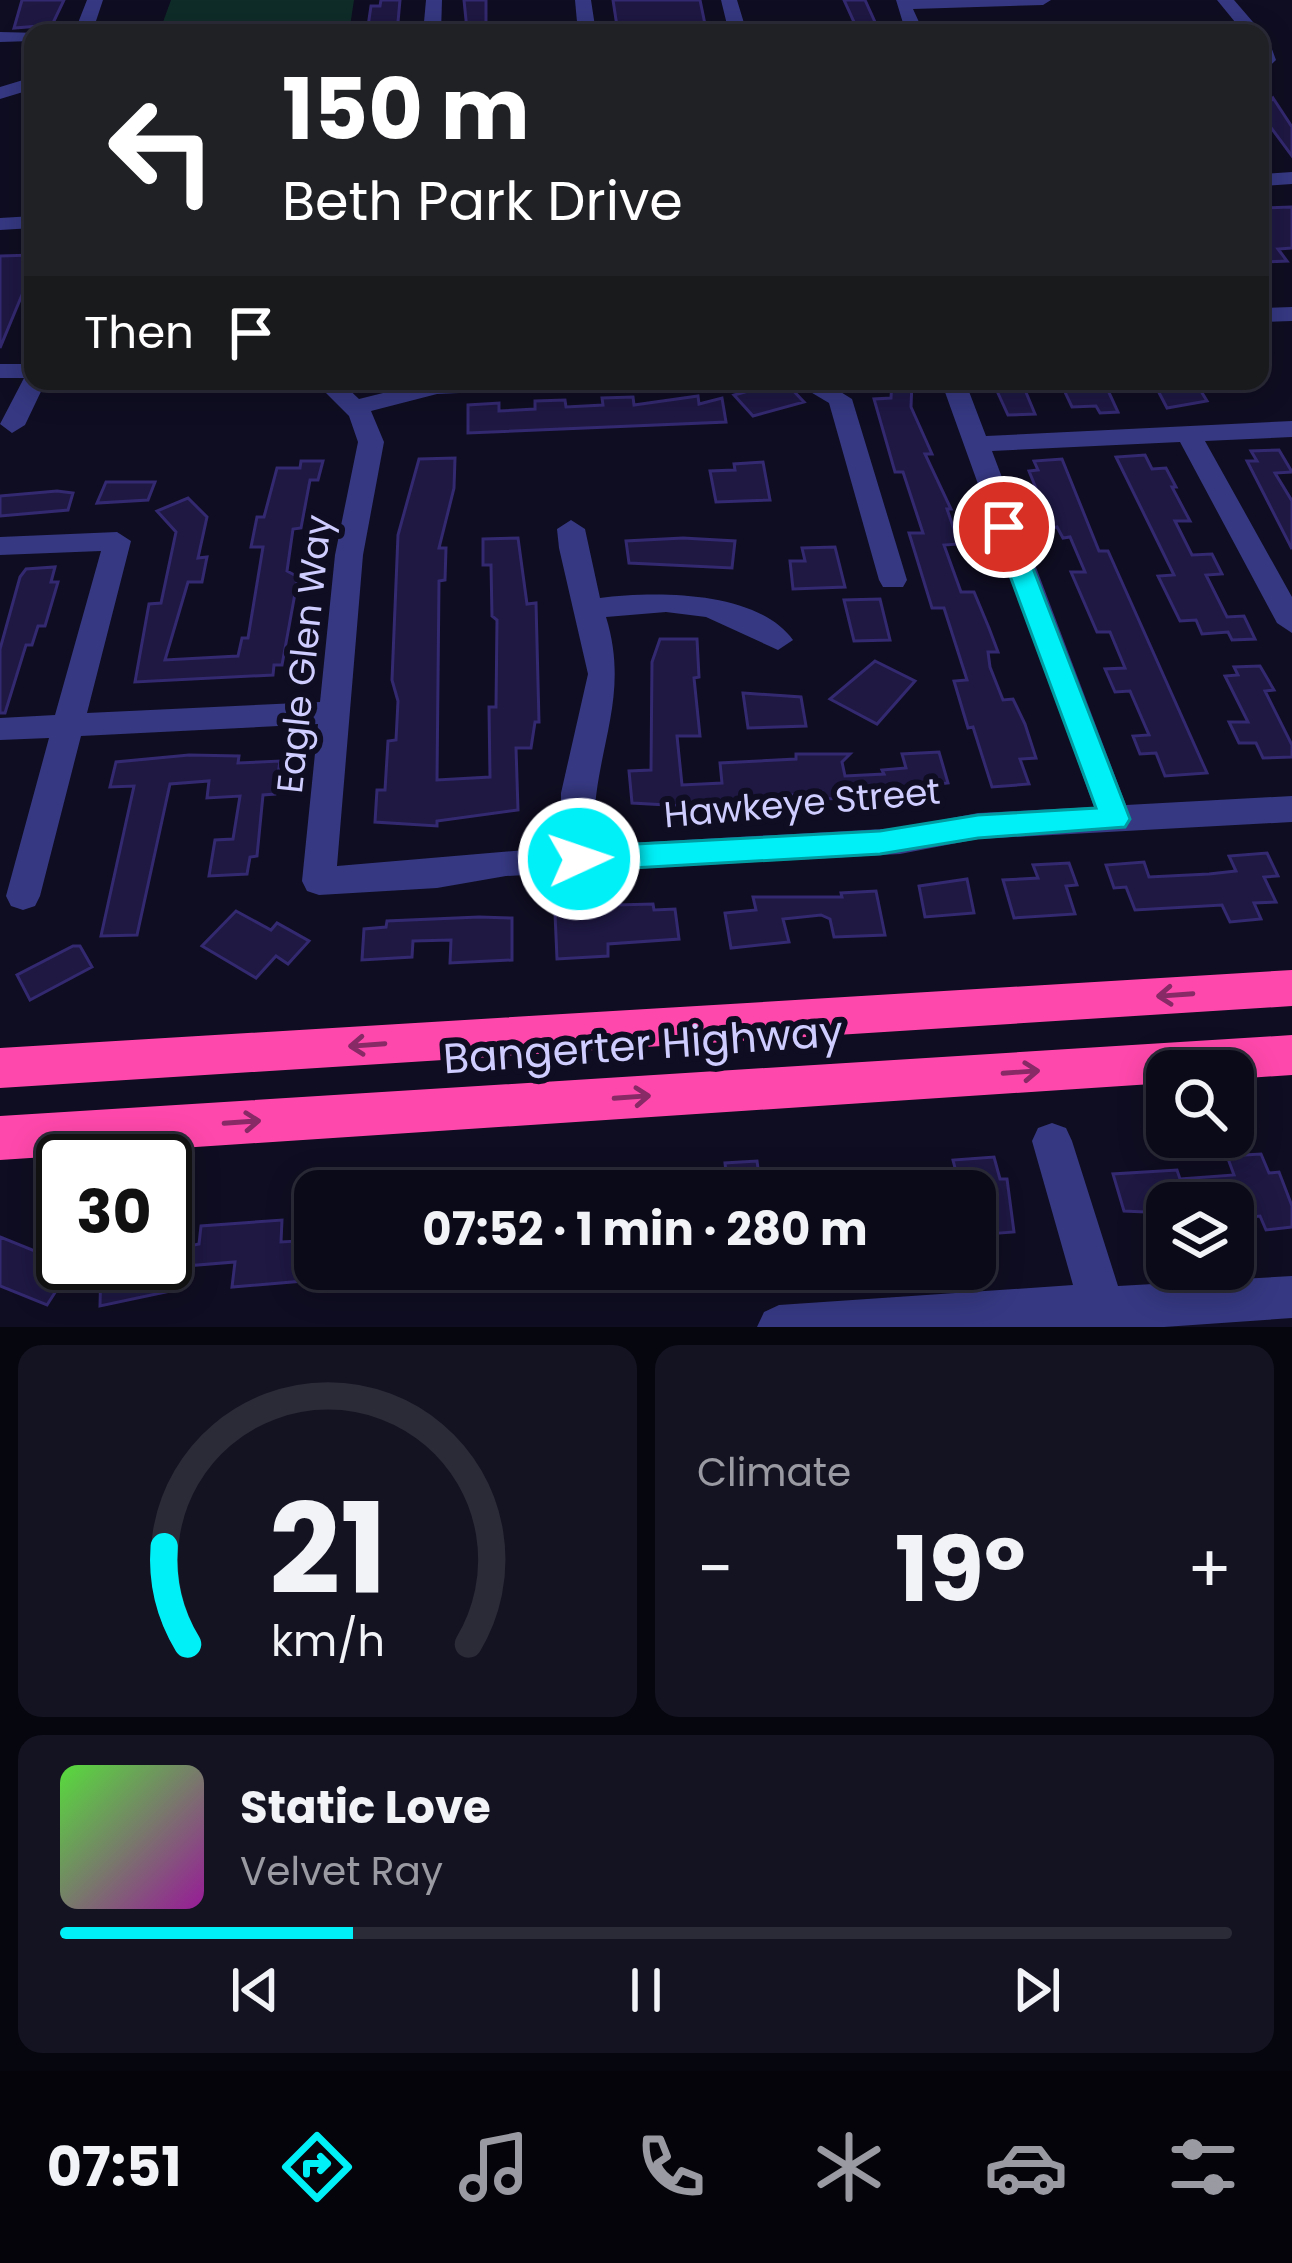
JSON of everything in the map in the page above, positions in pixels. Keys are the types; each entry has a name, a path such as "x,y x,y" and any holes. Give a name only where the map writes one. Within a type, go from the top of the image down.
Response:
{"highway":[{"name":"Bangerter Highway","path":"0,1068 1292,988"},
{"name":"Bangerter Highway","path":"0,1138 1292,1055"}],"street":[{"path":"911,24 902,4 1043,0"},
{"path":"1225,0 1245,24"},
{"path":"12,425 30,390"},
{"path":"336,390 356,407 421,390"},
{"path":"822,390 840,399 893,580"},
{"path":"956,390 1115,819"},
{"name":"Eagle Glen Way","path":"319,881 352,535 371,458 370,434 356,407"},
{"path":"973,444 1292,429"},
{"path":"1188,434 1292,623"},
{"path":"571,529 574,567 601,649 603,685 598,721 579,783 579,859"},
{"path":"0,546 117,541 22,896"},
{"path":"591,609 657,601 705,605 740,617 778,640"},
{"path":"0,729 334,712"},
{"name":"Hawkeye Street","path":"319,881 579,859 880,842 978,826 1292,809"},
{"path":"1052,1141 1090,1272 1111,1317"},
{"path":"779,1327 1111,1317 1292,1298"}],"green space":[{"path":"171,0 354,0 350,24 162,24"}],"building":[{"path":"22,0 64,0 52,24 14,28"},
{"path":"381,0 400,0 398,24 368,24 371,6 380,6"},
{"path":"464,0 486,0 486,24 466,24"},
{"path":"613,0 700,0 705,24 617,24"},
{"path":"844,0 865,0 876,24 855,24"},
{"path":"1273,98 1292,127 1292,156 1269,125"},
{"path":"1292,207 1292,248 1278,249 1287,261 1269,262 1269,208"},
{"path":"24,255 24,290 0,348 0,256"},
{"path":"793,390 804,402 753,416 734,395"},
{"path":"891,390 912,390 911,407 932,454 925,454 951,509 947,509 959,544 944,545 961,592 974,592 998,652 988,652 990,667 1003,700 1013,699 1036,758 1020,759 1029,784 992,787 973,727 968,728 954,681 967,680 944,608 932,608 909,533 923,533 903,472 895,472 874,399 891,398"},
{"path":"1025,390 1035,414 1008,415 997,391"},
{"path":"1064,390 1108,390 1118,412 1100,413 1096,406 1072,407"},
{"path":"1158,390 1200,390 1207,401 1167,408"},
{"path":"698,396 699,404 722,398 726,422 468,433 468,405 499,403 499,411 535,409 535,401 565,400 566,407 633,397 634,405"},
{"path":"1279,450 1292,472 1275,473 1292,501 1292,549 1247,461 1257,461 1251,451"},
{"path":"1145,455 1152,469 1166,468 1176,487 1172,487 1190,521 1175,521 1192,555 1212,554 1222,574 1206,575 1227,617 1244,616 1255,639 1232,640 1228,632 1202,634 1196,620 1180,621 1158,576 1174,575 1116,457"},
{"path":"455,458 454,488 439,548 446,548 445,580 439,581 437,780 490,777 489,707 496,707 497,620 492,616 491,565 483,565 483,539 518,538 527,604 536,603 539,722 535,722 531,748 516,748 518,810 437,821 437,826 375,822 377,790 385,790 388,741 396,740 398,701 392,680 398,535 419,459"},
{"path":"1062,459 1099,551 1108,551 1207,773 1165,776 1156,753 1140,754 1133,736 1149,735 1130,691 1115,692 1105,669 1125,668 1110,632 1097,632 1071,572 1085,572 1070,537 1063,538 1057,527 1052,528 1029,471 1038,470 1034,461"},
{"path":"301,461 323,461 318,480 310,480 301,528 293,529 287,571 298,577 282,665 274,665 273,675 135,682 149,604 161,603 176,532 157,511 188,498 207,517 198,558 207,557 202,582 188,582 165,660 238,656 242,638 248,638 263,547 251,547 257,517 264,517 277,468 300,468"},
{"path":"763,462 770,500 716,502 710,471"},
{"path":"106,482 155,482 148,500 97,503"},
{"path":"73,493 68,510 0,516 0,496"},
{"path":"626,541 735,541 732,568 629,563"},
{"path":"835,547 845,587 793,589 790,561 805,561 802,548"},
{"path":"55,567 51,582 58,582 45,626 38,626 32,645 26,645 5,713 0,713 0,649 20,577 26,569"},
{"path":"880,599 890,640 854,641 844,600"},
{"path":"660,639 697,639 699,677 694,678 700,736 677,736 682,785 722,783 720,763 796,759 796,754 850,754 842,762 845,776 884,774 882,770 906,768 902,754 939,752 948,783 860,792 850,798 823,799 822,792 685,806 632,803 629,771 651,770 652,662"},
{"path":"875,661 915,681 877,724 830,699"},
{"path":"1260,666 1274,690 1265,691 1292,745 1292,757 1263,758 1256,743 1239,743 1229,722 1248,722 1225,676 1238,675 1234,667"},
{"path":"743,693 801,697 806,726 748,728"},
{"path":"239,756 238,763 280,761 275,794 263,795 257,856 250,857 247,874 209,876 215,840 233,839 240,796 207,798 209,781 170,784 137,935 101,936 134,786 110,787 116,762"},
{"path":"1267,853 1278,876 1264,877 1276,902 1254,903 1261,919 1230,922 1222,905 1135,910 1126,887 1114,888 1106,865 1144,862 1149,877 1209,874 1236,871 1229,856"},
{"path":"1069,863 1077,885 1066,886 1075,914 1014,918 1003,880 1038,878 1033,865"},
{"path":"967,879 974,913 925,917 919,886"},
{"path":"876,891 885,935 834,937 830,919 821,915 783,919 789,942 731,948 725,913 756,910 753,897 842,897 841,893"},
{"path":"653,904 654,910 675,909 679,939 608,944 608,956 557,959 555,913 576,911 576,906"},
{"path":"236,911 271,930 277,923 309,941 288,964 276,956 256,978 202,946"},
{"path":"512,918 512,960 450,963 451,940 413,941 412,957 362,960 364,929 386,927 387,921"},
{"path":"80,946 92,967 30,1000 17,975"},
{"path":"1261,1154 1269,1173 1279,1172 1292,1206 1292,1227 1266,1230 1260,1216 1254,1217 1254,1182 1146,1182 1146,1212 1124,1211 1113,1174 1177,1170 1180,1179 1234,1175 1228,1158"},
{"path":"994,1157 1000,1179 1007,1179 1014,1232 996,1233 996,1170 956,1170 953,1160"},
{"path":"757,1161 758,1170 726,1170 725,1163"},
{"path":"282,1220 281,1242 294,1241 294,1282 232,1287 235,1262 192,1266 192,1245 199,1244 201,1226"},
{"path":"0,1237 36,1252 36,1290 57,1290 47,1305 0,1286"},
{"path":"100,1290 175,1290 100,1306"}],"route":[{"path":"579,859 880,842 978,826 1115,819 1004,527"}]}
